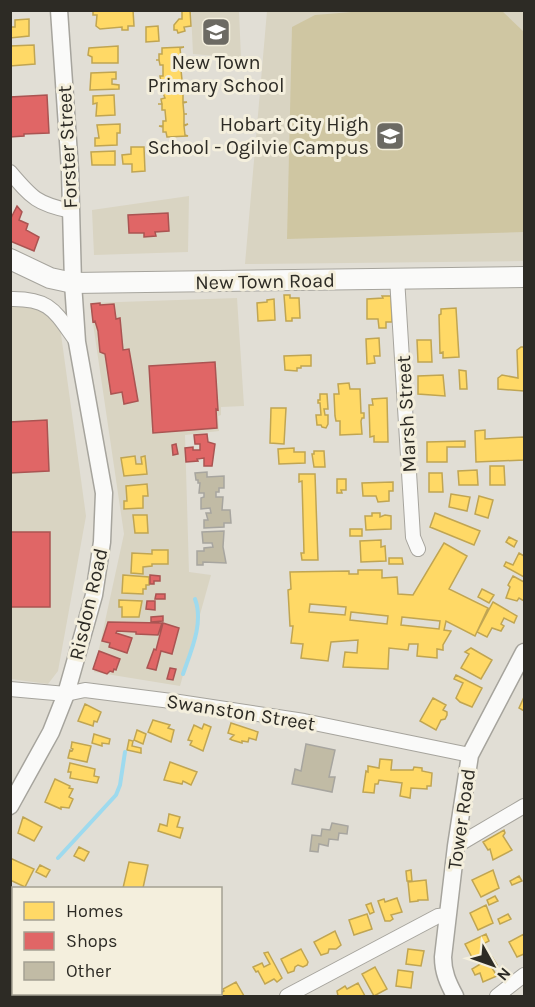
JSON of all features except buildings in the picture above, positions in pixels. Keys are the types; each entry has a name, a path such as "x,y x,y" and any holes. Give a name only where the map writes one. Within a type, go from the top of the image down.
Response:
{"main road":[{"name":"New Town Road","path":"10,259 50,278 72,283 525,277"}],"street":[{"name":"Forster Street","path":"59,10 71,211 72,283"},
{"path":"10,172 28,194 38,201 51,207 71,211"},
{"name":"Marsh Street","path":"397,278 413,537 418,549"},
{"name":"Risdon Road","path":"10,806 51,732 66,694 94,595 102,542 104,493 77,342 72,283"},
{"path":"10,299 32,299 50,308 77,342"},
{"name":"Tower Road","path":"455,996 443,967 457,840 470,754 525,652"},
{"name":"Swanston Street","path":"10,689 66,694 85,690 179,702 304,721 470,754"},
{"path":"457,840 525,807"},
{"path":"287,996 438,916 448,915"},
{"path":"497,996 525,975"}],"shaded area":[{"name":"Hobart City High School - Ogilvie Campus","path":"501,10 524,32 524,232 287,239 292,27 315,15 364,11"},
{"name":"New Town Primary School","path":"191,11 239,11 241,58 193,54"},
{"name":"Hobart City High School - Ogilvie Campus","path":"267,11 524,11 524,261 245,264"},
{"path":"189,196 188,252 94,255 92,210"},
{"path":"237,298 244,406 221,407 221,415 218,416 219,431 185,435 189,572 211,575 180,686 94,672 124,534 90,303"},
{"path":"10,305 26,305 46,312 60,327 86,516 58,671 48,684 11,679"}],"waterway":[{"path":"183,674 197,627 195,599"},
{"path":"58,858 116,795 120,785 125,752"}],"place":[{"name":"New Town Primary School","path":"216,32"},
{"name":"Hobart City High School - Ogilvie Campus","path":"390,136"}]}
